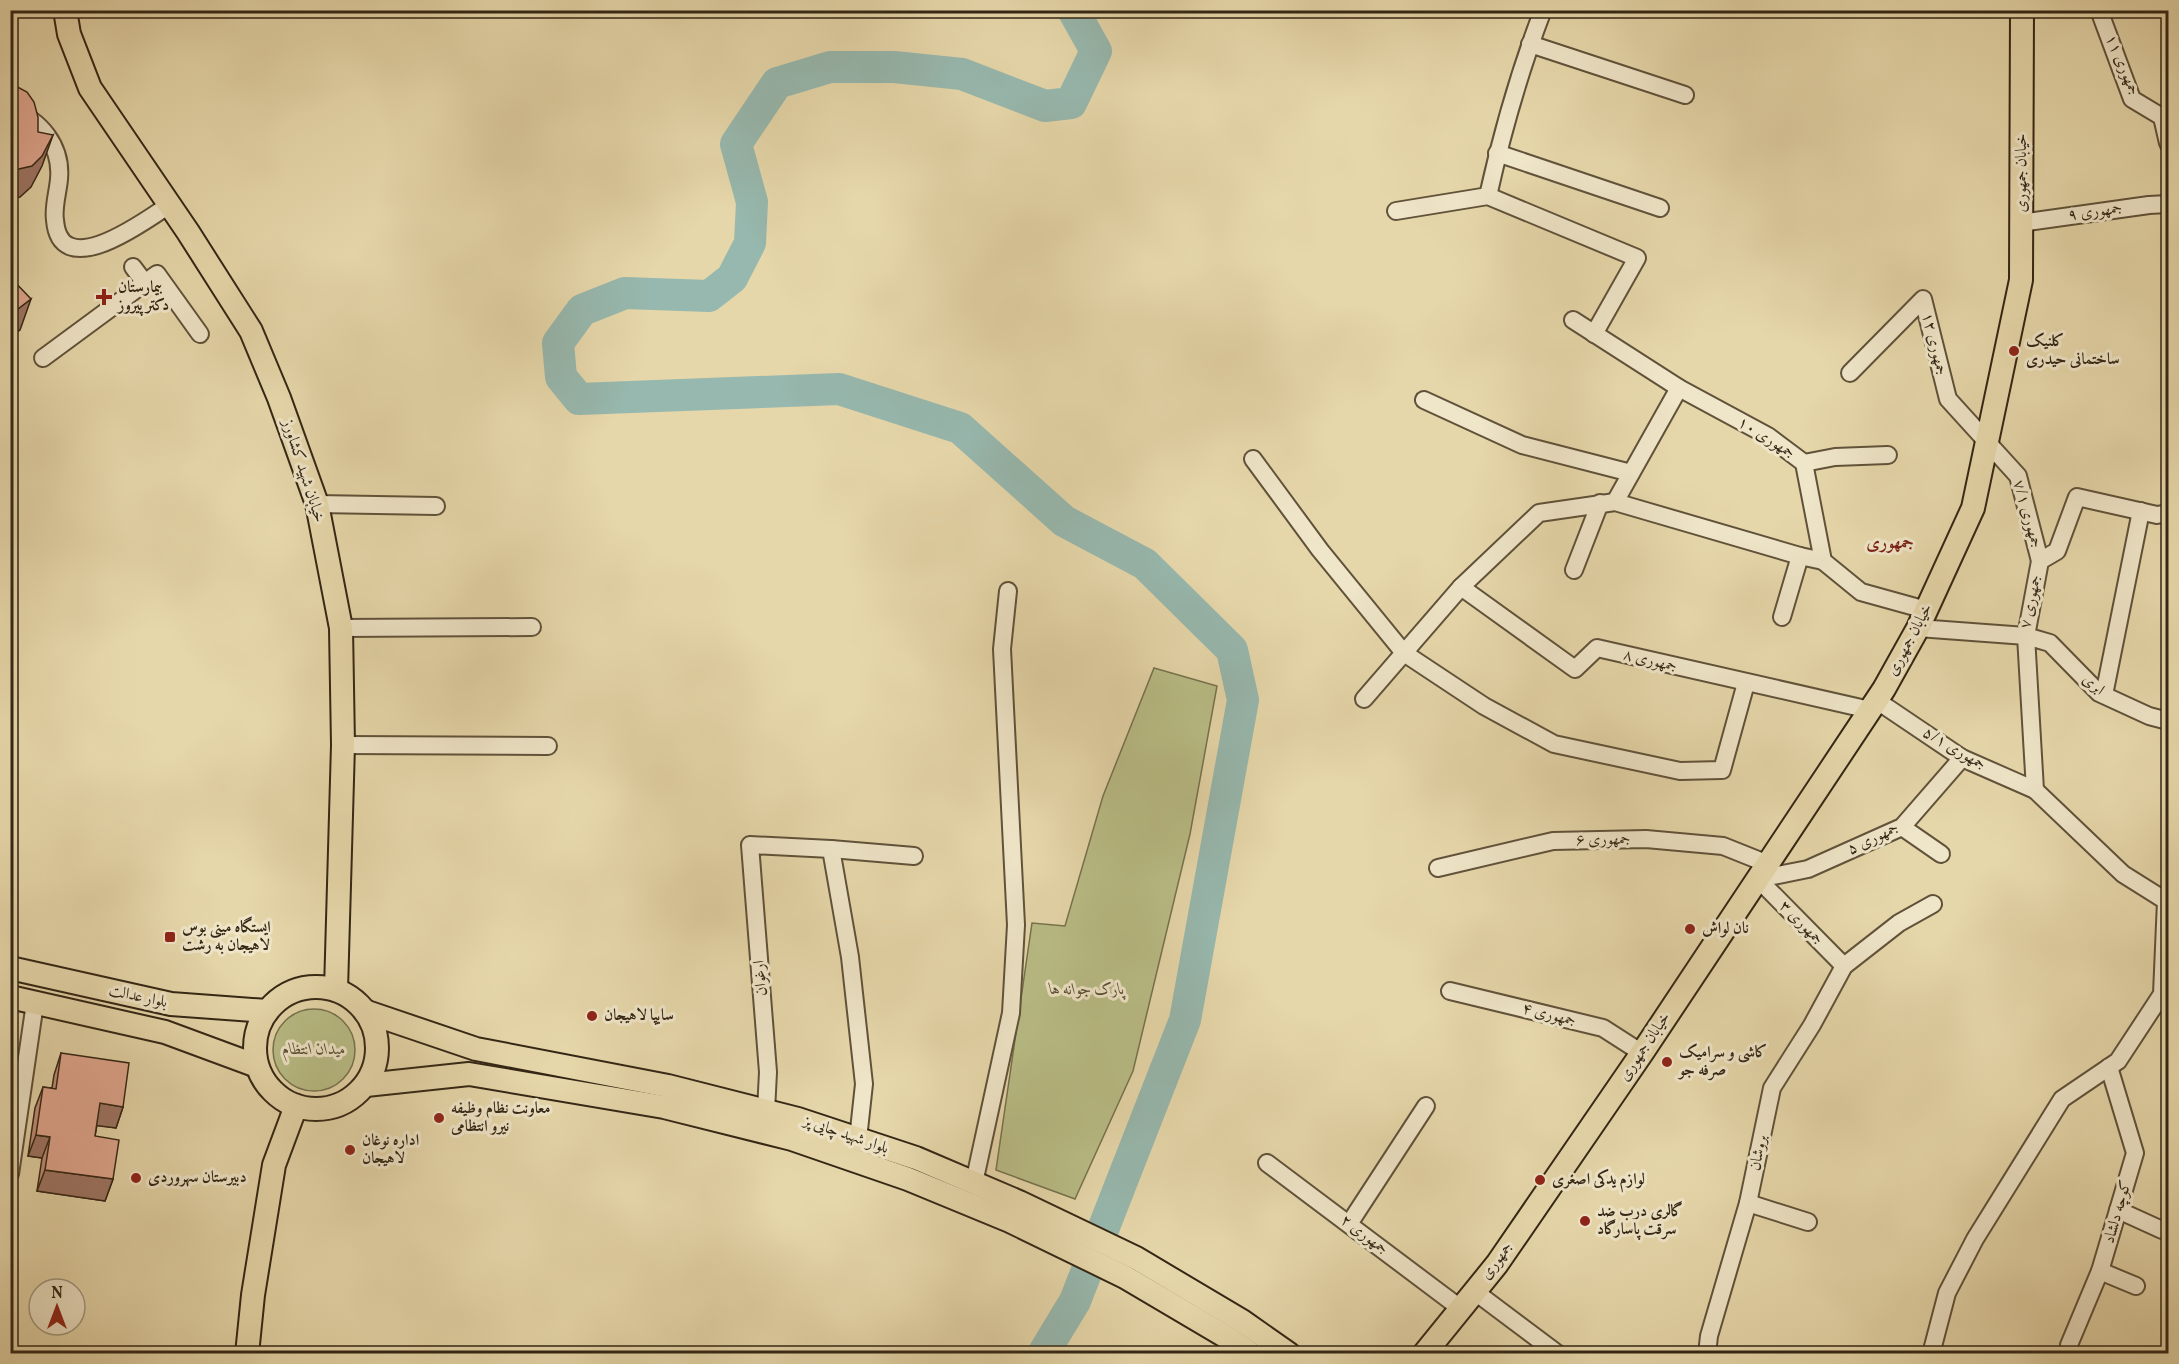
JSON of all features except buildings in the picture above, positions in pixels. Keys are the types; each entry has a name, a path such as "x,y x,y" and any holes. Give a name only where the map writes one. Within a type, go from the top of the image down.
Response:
{"main road":[{"name":"خیابان شهید کشاورز","path":"65,10 69,34 90,88 251,331 279,398 316,504 340,628 343,745 336,990"},
{"name":"خیابان جمهوری","path":"1553,1182 1642,1053 1873,705 1922,619 1973,508 2021,280 2022,10"},
{"name":"بلوار عدالت","path":"10,968 171,1004 267,1011"},
{"path":"317,986 336,990 353,999 367,1012 375,1030 378,1049 375,1068 366,1085 352,1098 334,1106 315,1109 296,1106 279,1097 266,1083 257,1066 254,1046 258,1028 267,1011 281,997 298,989 317,986"},
{"name":"بلوار عدالت","path":"10,997 165,1032 257,1066"},
{"name":"بلوار شهید چایی پز","path":"367,1012 476,1049 668,1086 798,1119 916,1158 974,1183 1054,1231 1242,1321 1289,1353"},
{"name":"بلوار شهید چایی پز","path":"366,1085 469,1074 663,1107 792,1139 908,1179 1010,1221 1054,1231"},
{"path":"247,1353 274,1165 296,1106"},
{"name":"جمهوری","path":"1419,1353 1430,1345 1497,1264 1553,1182"},
{"name":"بلوار شهید چایی پز","path":"1130,1268 1251,1353"}],"street":[{"path":"1488,196 1497,153 1530,44 1543,10"},
{"name":"جمهوری ۱۱","path":"2099,10 2132,99 2162,117 2169,142"},
{"path":"1530,44 1685,94"},
{"path":"10,110 22,114 43,131 53,144 59,168 54,219 63,241 84,249 100,246 169,206"},
{"path":"1497,153 1660,208"},
{"path":"1396,211 1488,196 1637,258 1594,334"},
{"name":"جمهوری ۹","path":"2022,223 2169,204"},
{"path":"133,267 145,283"},
{"path":"43,358 157,274 200,334"},
{"name":"جمهوری ۱۲","path":"1850,373 1923,299 1948,399 1987,442"},
{"name":"جمهوری ۱۰","path":"1573,320 1680,388 1768,436 1804,463 1823,561"},
{"path":"1574,570 1607,503 1631,473 1680,388"},
{"path":"1424,400 1522,445 1631,473"},
{"name":"جمهوری ۷/۱","path":"1987,442 2018,476 2040,561"},
{"path":"1804,463 1835,457 1888,455"},
{"path":"1253,459 1320,550 1404,653 1484,706 1554,744 1680,771 1722,770 1746,683"},
{"name":"جمهوری ۷","path":"1922,619 2026,636 2040,561 2057,551 2077,497 2157,515 2169,513"},
{"path":"1364,699 1461,587 1539,513 1607,503 1823,561 1861,592 1922,619"},
{"path":"316,504 436,506"},
{"path":"2104,695 2141,511"},
{"path":"1782,617 1800,556"},
{"name":"جمهوری ۸","path":"1461,587 1575,669 1597,648 1746,683 1873,705"},
{"path":"974,1183 1011,1013 1015,947 1012,813 1002,649 1008,591"},
{"path":"340,628 532,627"},
{"path":"2026,636 2035,790"},
{"name":"ابری","path":"2026,636 2050,644 2099,693 2149,716 2169,721"},
{"name":"جمهوری ۵/۱","path":"1873,705 1962,758 2035,790 2123,874 2167,899"},
{"path":"343,745 548,746"},
{"name":"جمهوری ۵","path":"1763,872 1808,869 1902,827 1962,758"},
{"path":"1902,827 1941,854"},
{"name":"جمهوری ۶","path":"1438,868 1553,841 1646,839 1723,846 1763,872"},
{"name":"ارغوان","path":"766,1111 768,1072 750,845 831,849"},
{"path":"858,1139 864,1084 850,957 831,849 914,856"},
{"name":"جمهوری ۳","path":"1763,872 1844,966"},
{"path":"1931,1353 1947,1293 1975,1239 2062,1099 2118,1061 2165,995 2167,899"},
{"path":"1844,966 1899,923 1933,904"},
{"name":"بروشان","path":"1707,1353 1708,1336 1748,1203 1773,1088 1812,1025 1844,966"},
{"name":"جمهوری ۴","path":"1450,991 1603,1028 1642,1053"},
{"path":"10,1174 35,1003"},
{"name":"کوچه دلشاد","path":"2068,1353 2100,1271 2135,1153 2109,1067"},
{"path":"1349,1224 1426,1106"},
{"name":"جمهوری ۲","path":"1267,1163 1460,1308"},
{"path":"1748,1203 1808,1222"},
{"path":"2118,1210 2162,1230"},
{"path":"2100,1271 2136,1286"},
{"path":"1474,1291 1558,1353"}],"green space":[{"name":"پارک جوانه ها","path":"1154,668 1217,686 1190,834 1133,1071 1075,1199 996,1170 1032,923 1065,926 1103,796"},
{"name":"میدان انتظام","path":"314,1009 330,1012 343,1021 352,1034 355,1050 352,1066 343,1079 330,1088 314,1091 298,1088 285,1079 276,1066 273,1050 276,1034 285,1021 298,1012"}],"waterway":[{"path":"1043,1354 1075,1301 1185,1020 1243,700 1232,650 1145,564 1064,521 960,428 839,389 579,399 561,377 558,343 582,310 625,293 709,296 732,278 750,243 752,202 736,144 777,83 830,67 894,67 962,74 1045,106 1071,103 1096,51 1073,10"}],"place":[{"name":"بیمارستان دکتر پیروز","path":"104,297"},
{"name":"کلنیک ساختمانی حیدری","path":"2014,351"},
{"name":"نان لواش","path":"1690,929"},
{"name":"ایستگاه مینی بوس لاهیجان به رشت","path":"170,937"},
{"name":"سایپا لاهیجان","path":"592,1016"},
{"name":"کاشی و سرامیک صرفه جو","path":"1667,1062"},
{"name":"معاونت نظام وظیفه نیرو انتظامی","path":"439,1118"},
{"name":"اداره نوغان لاهیجان","path":"350,1150"},
{"name":"دبیرستان سهروردی","path":"136,1178"},
{"name":"لوازم یدکی اصغری","path":"1540,1180"},
{"name":"گالری درب ضد سرقت پاسارگاد","path":"1585,1221"}],"district":[{"name":"جمهوری","path":"1890,543"}]}
